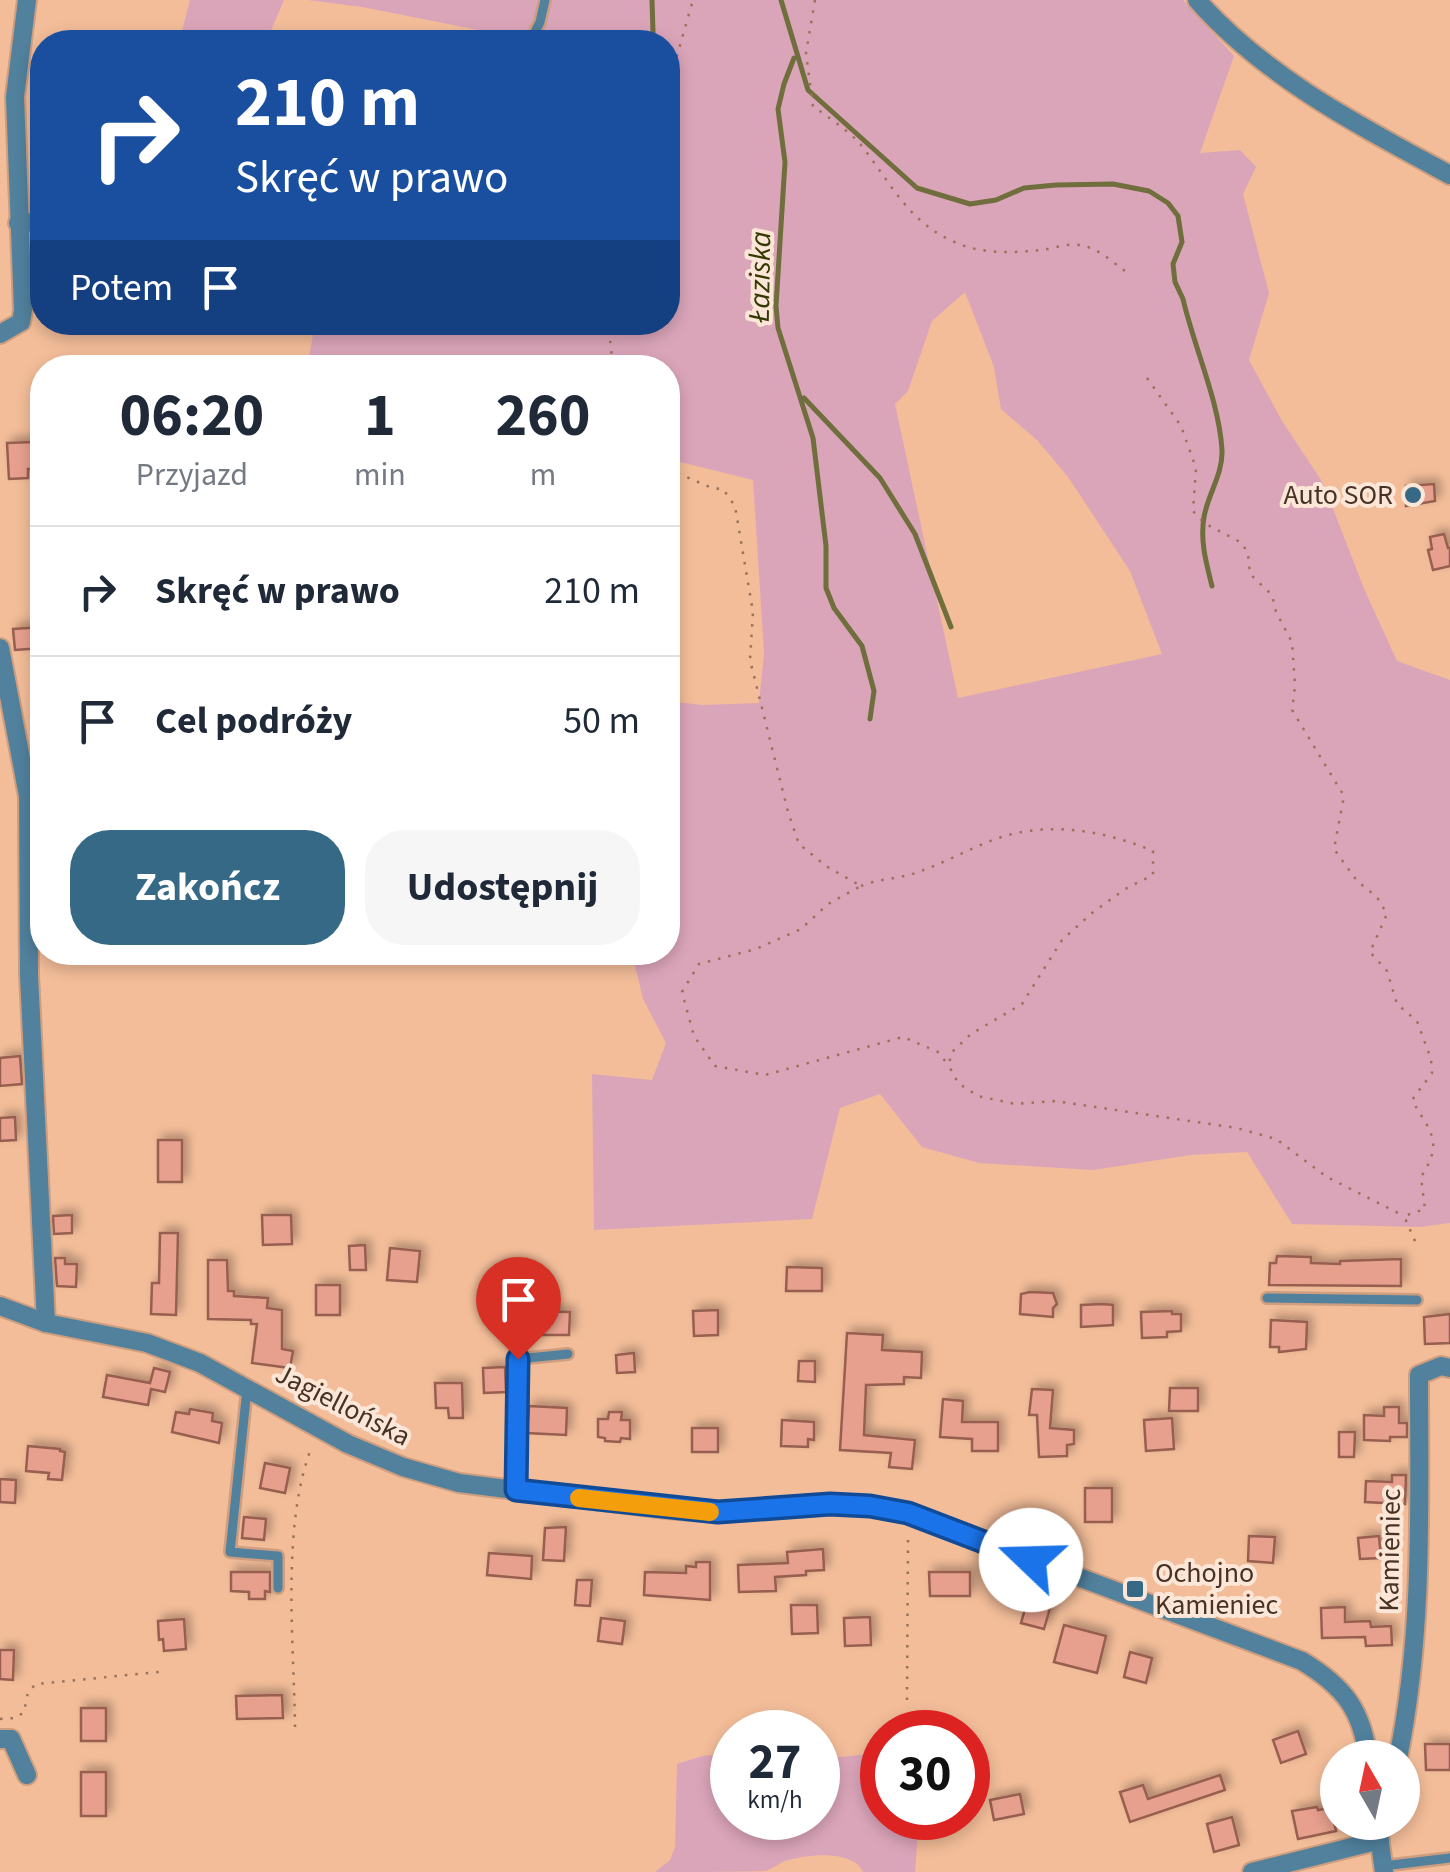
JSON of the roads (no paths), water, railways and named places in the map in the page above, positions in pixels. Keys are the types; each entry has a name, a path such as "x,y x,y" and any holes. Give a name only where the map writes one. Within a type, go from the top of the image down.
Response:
{"street":[{"path":"0,334 21,322 23,310 15,96 27,0"},
{"path":"1197,0 1253,56 1284,78 1372,133 1450,175"},
{"path":"18,223 30,222"},
{"path":"0,648 28,796 29,975 46,1323"},
{"name":"Jagiellońska","path":"0,1306 46,1323 147,1343 200,1363 348,1444 403,1467 459,1483 718,1512 830,1504 908,1513 1302,1661 1330,1678 1355,1709 1366,1740"},
{"name":"Kamieniec","path":"1402,1740 1411,1694 1416,1635 1418,1374 1441,1366 1450,1368"},
{"path":"0,1739 11,1739 26,1775"},
{"path":"1252,1872 1351,1840"},
{"path":"1380,1840 1384,1869"}],"lane":[{"path":"536,30 545,0"},
{"path":"1268,1298 1417,1300"},
{"path":"516,1490 518,1359 568,1354"},
{"path":"248,1386 230,1552 278,1556 278,1588"},
{"path":"1384,1869 1450,1858"}],"waterway":[{"path":"652,0 653,30"},
{"path":"781,0 808,90 917,188 970,204 996,200 1024,188 1113,184 1149,191 1168,203 1178,216 1182,242 1173,264 1175,282 1211,393 1222,450 1203,526 1212,586"},
{"name":"Łaziska","path":"794,58 778,109 785,162 778,328 813,438 826,546 826,588 834,608 862,646 874,691 870,719"},
{"name":"Łaziska","path":"804,398 880,478 915,534 951,627"}],"place":[{"name":"Auto SOR","path":"1413,495"},
{"name":"Ochojno Kamieniec","path":"1135,1589"}]}
